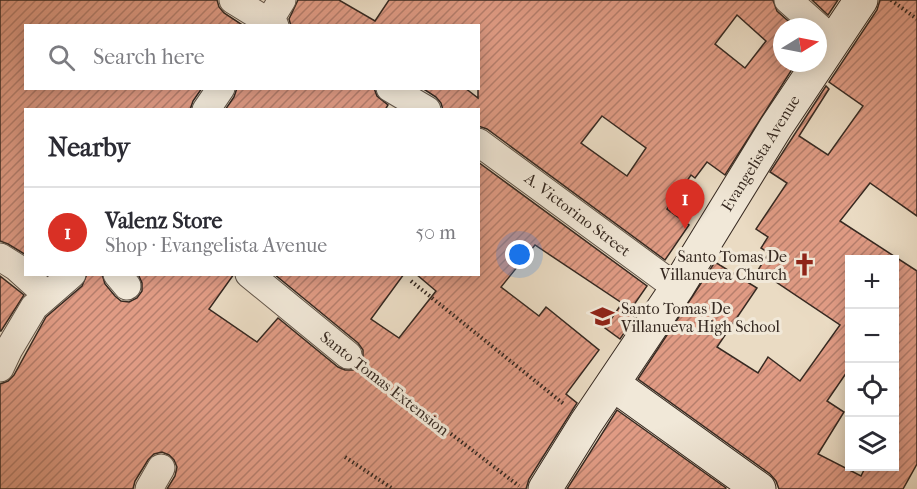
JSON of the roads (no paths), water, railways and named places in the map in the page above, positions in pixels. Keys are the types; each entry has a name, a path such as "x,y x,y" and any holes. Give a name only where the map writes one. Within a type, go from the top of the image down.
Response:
{"street":[{"path":"233,0 273,18"},
{"path":"788,0 833,40"},
{"name":"Evangelista Avenue","path":"544,489 677,288 776,127 861,0"},
{"path":"207,108 220,90"},
{"path":"393,90 424,108"},
{"name":"A. Victorino Street","path":"480,143 677,288"},
{"path":"0,257 24,274"},
{"path":"26,276 47,294"},
{"path":"0,368 34,307 70,276"},
{"name":"Santo Tomas Extension","path":"251,276 348,355"},
{"path":"613,384 759,489"}],"place":[{"name":"Valenz Store","path":"685,229"},
{"name":"Santo Tomas De Villanueva Church","path":"805,265"},
{"name":"Santo Tomas De Villanueva High School","path":"603,317"}]}
